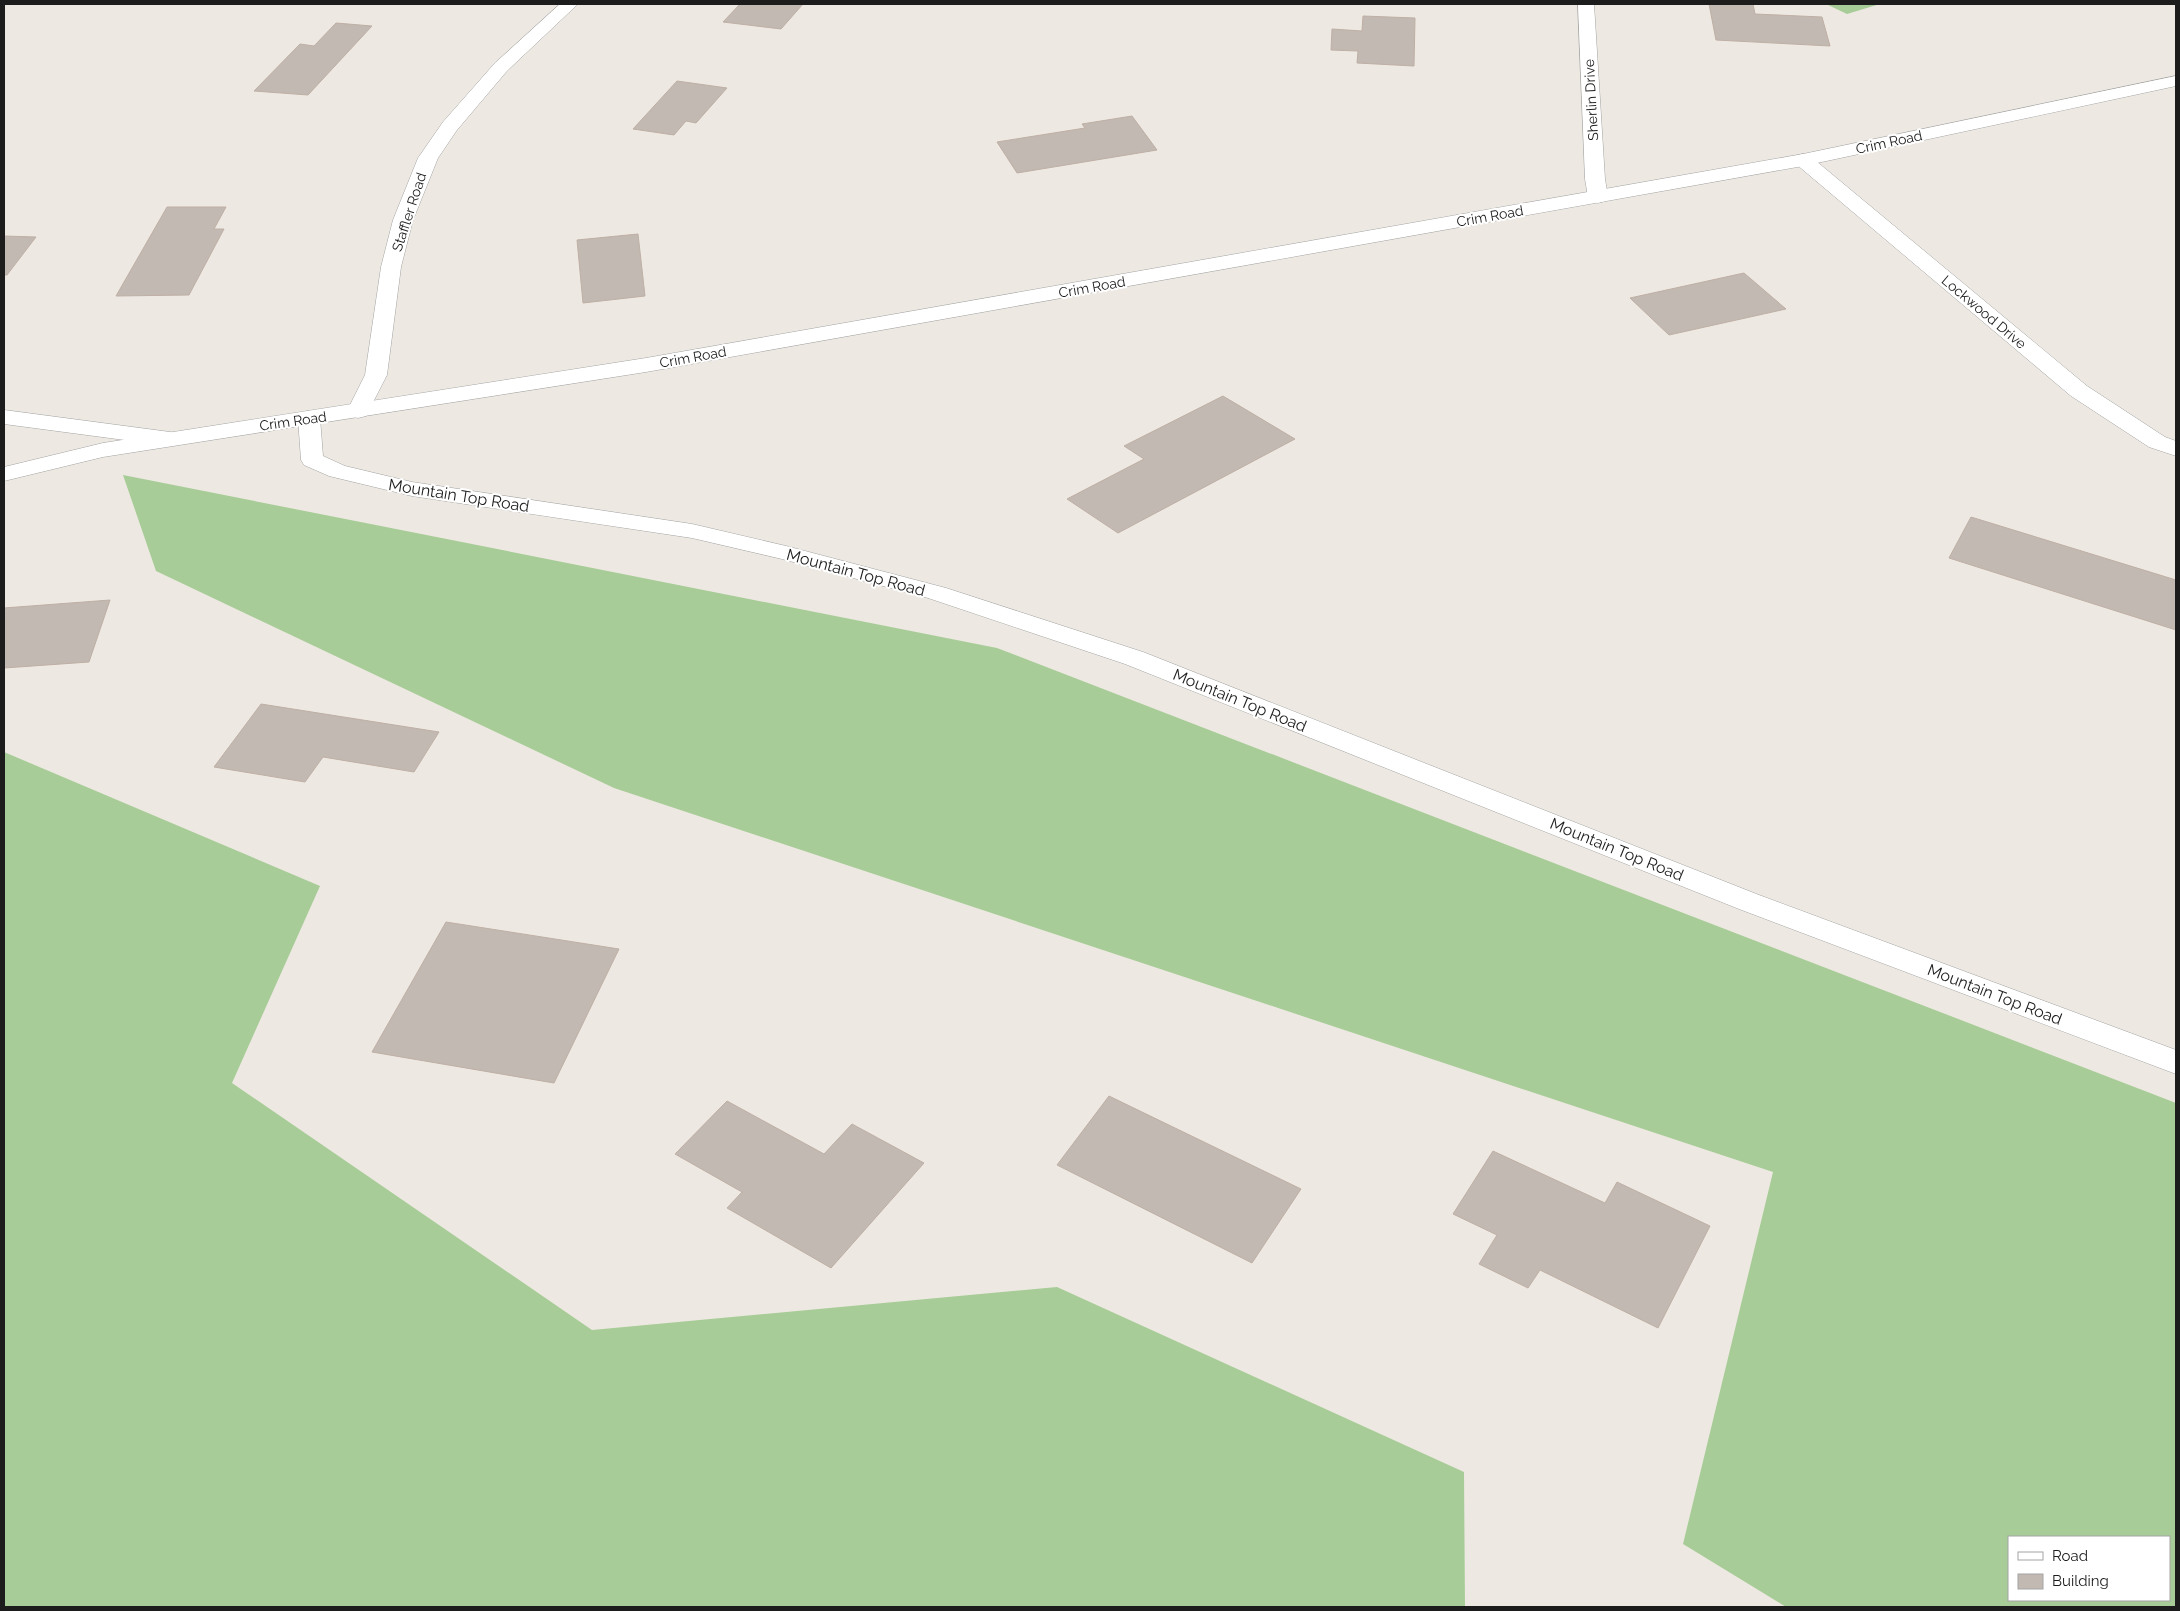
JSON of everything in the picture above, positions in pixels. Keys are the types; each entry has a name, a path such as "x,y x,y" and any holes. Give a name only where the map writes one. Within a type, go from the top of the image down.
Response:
{"street":[{"name":"Staffler Road","path":"358,411 376,375 391,267 403,220 428,158 450,126 501,67 570,4"},
{"name":"Sherlin Drive","path":"1586,4 1595,179 1598,197"},
{"name":"Crim Road","path":"4,474 103,450 646,365 1598,197 1803,160 2176,82"},
{"name":"Lockwood Drive","path":"1803,160 2079,391 2158,442 2176,448"},
{"path":"4,417 170,439"},
{"name":"Mountain Top Road","path":"309,418 312,460 337,472 412,489 692,531 767,548 937,593 1134,658 1749,902 2176,1062"}],"green space":[{"path":"1826,4 1880,4 1847,14"},
{"path":"123,475 997,648 2176,1103 2176,1607 1786,1607 1683,1544 1773,1172 614,788 156,571"},
{"path":"4,752 320,886 232,1083 592,1330 1057,1287 1464,1472 1465,1607 4,1607"}],"building":[{"path":"740,4 803,4 781,29 723,22"},
{"path":"1709,4 1753,4 1755,14 1822,17 1830,46 1716,40"},
{"path":"1363,16 1415,18 1414,66 1357,63 1358,51 1331,50 1332,29 1362,31"},
{"path":"336,23 372,26 308,95 254,91 300,44 314,46"},
{"path":"677,81 727,88 696,123 686,121 674,135 633,129"},
{"path":"1132,116 1157,150 1017,173 997,142 1085,128 1082,124"},
{"path":"167,207 226,207 214,229 224,229 189,295 116,296"},
{"path":"638,234 645,296 583,303 577,240"},
{"path":"4,236 36,237 7,275 4,275"},
{"path":"1744,273 1786,309 1669,335 1630,298"},
{"path":"1223,396 1295,439 1118,533 1067,499 1144,459 1124,446"},
{"path":"1971,517 2176,580 2176,630 1949,558"},
{"path":"110,600 89,662 4,668 4,608"},
{"path":"261,704 439,732 414,772 323,757 305,782 214,767"},
{"path":"446,922 619,949 554,1083 372,1052"},
{"path":"1109,1096 1301,1189 1252,1263 1057,1165"},
{"path":"727,1101 824,1154 852,1124 924,1163 831,1268 727,1208 742,1192 675,1154"},
{"path":"1493,1151 1605,1203 1617,1182 1710,1226 1658,1328 1540,1270 1528,1288 1479,1264 1497,1235 1453,1214"}]}
